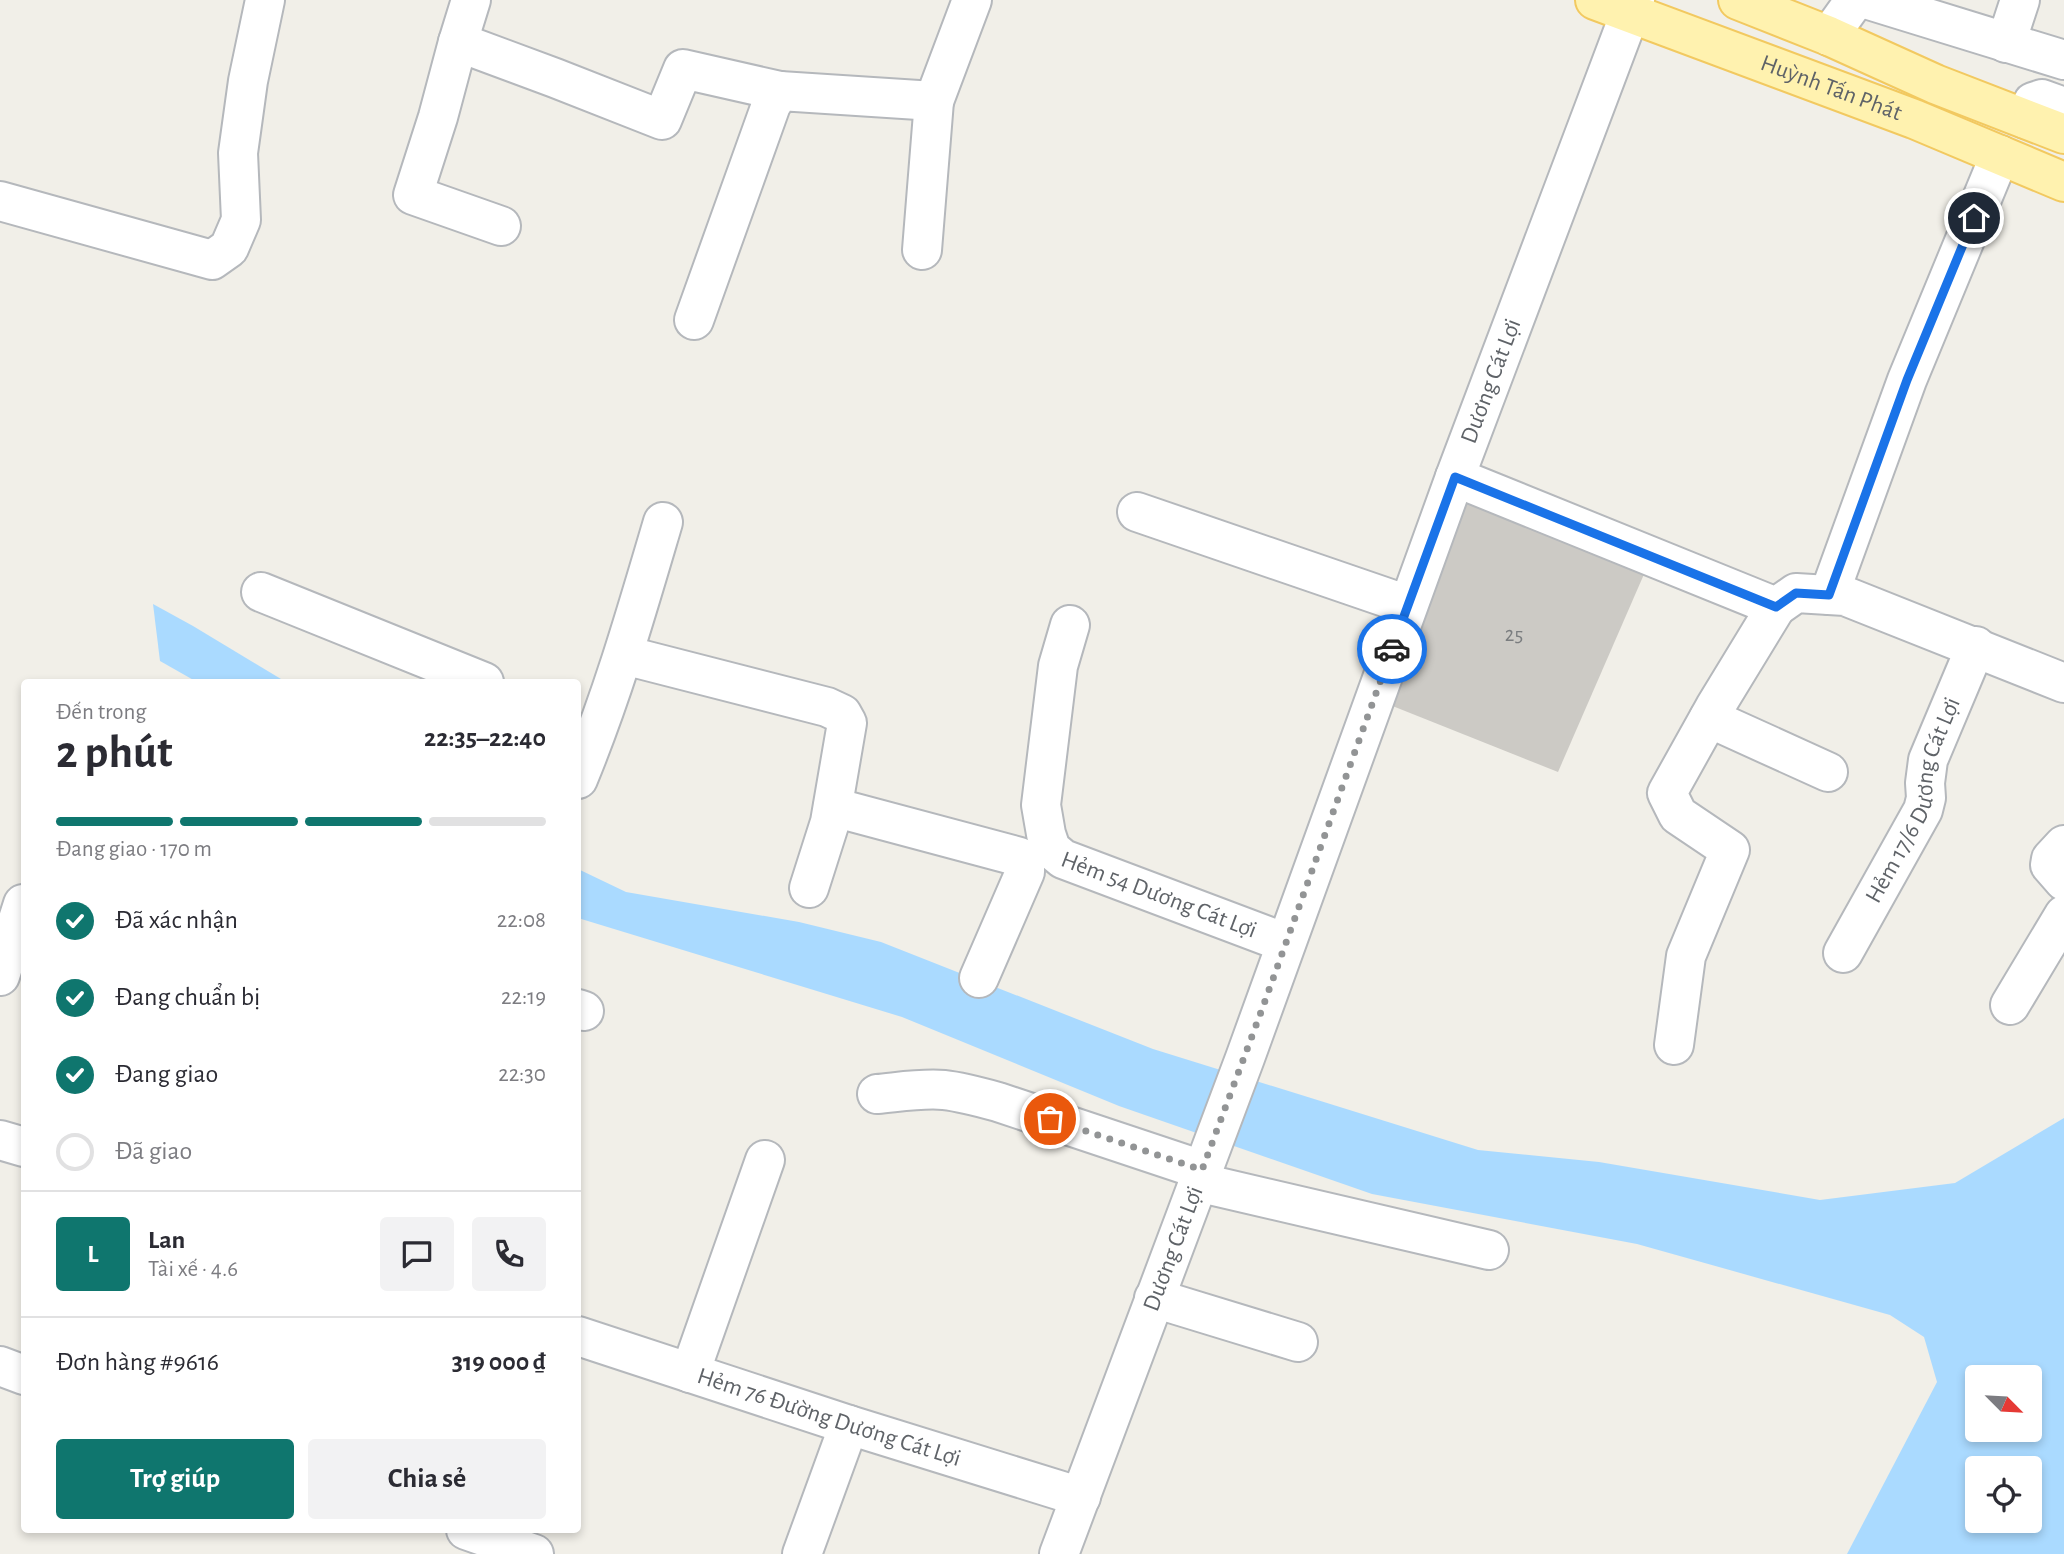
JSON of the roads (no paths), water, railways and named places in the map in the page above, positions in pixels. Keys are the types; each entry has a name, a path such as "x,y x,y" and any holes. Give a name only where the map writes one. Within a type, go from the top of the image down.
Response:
{"main road":[{"name":"Huỳnh Tấn Phát","path":"1594,0 1632,7 2064,182"},
{"name":"Huỳnh Tấn Phát","path":"1738,0 1829,36 1935,84 2064,134"}],"street":[{"path":"0,201 212,260 229,248 241,220 238,153 248,81 265,0"},
{"path":"471,0 413,195 500,226"},
{"path":"922,250 934,101 972,0"},
{"path":"1829,36 1855,0"},
{"path":"1869,0 2064,60"},
{"path":"2006,43 2020,0"},
{"name":"Dương Cát Lợi","path":"1059,1554 1245,1058 1455,477 1632,7"},
{"path":"458,42 662,120 682,69 780,91 934,101"},
{"path":"694,320 771,105 780,91"},
{"path":"2026,119 2034,102 2042,99 2064,107"},
{"path":"1829,595 1907,380 2000,155"},
{"path":"1455,477 1776,607"},
{"path":"1137,512 1408,605"},
{"path":"581,763 588,725 625,655 663,522"},
{"path":"261,592 477,679"},
{"path":"1674,1045 1686,956 1730,850 1678,815 1667,793 1776,607 1796,593 1845,596 2064,683"},
{"name":"Hẻm 54 Dương Cát Lợi","path":"1070,625 1058,666 1041,805 1051,849 1063,859 1286,943"},
{"name":"Hẻm 17/6 Dương Cát Lợi","path":"1843,953 1923,810 1928,760 1976,646"},
{"path":"625,655 827,707 842,714 847,723 833,807 809,888"},
{"path":"1709,718 1828,772"},
{"path":"833,807 1020,857 1025,861 1025,872 979,978"},
{"path":"2064,845 2051,859 2050,865 2064,881"},
{"path":"0,976 21,910"},
{"path":"2010,1005 2064,915"},
{"path":"877,1094 943,1090 968,1094 1202,1169 1489,1250"},
{"path":"0,1140 21,1146"},
{"path":"690,1373 765,1160"},
{"path":"1154,1298 1298,1342"},
{"name":"Hẻm 76 Đường Dương Cát Lợi","path":"581,1337 849,1425 1081,1497"},
{"path":"0,1366 21,1374"},
{"path":"802,1554 849,1425"},
{"path":"474,1533 534,1554"}],"water":[{"path":"153,604 281,679 192,679 160,661"},
{"path":"581,870 626,892 799,922 881,942 1153,1049 1478,1150 1599,1162 1820,1200 1955,1183 2064,1118 2064,1554 1847,1554 1937,1382 1924,1337 1890,1315 1637,1244 1372,1194 1119,1106 902,1017 581,919"}]}
